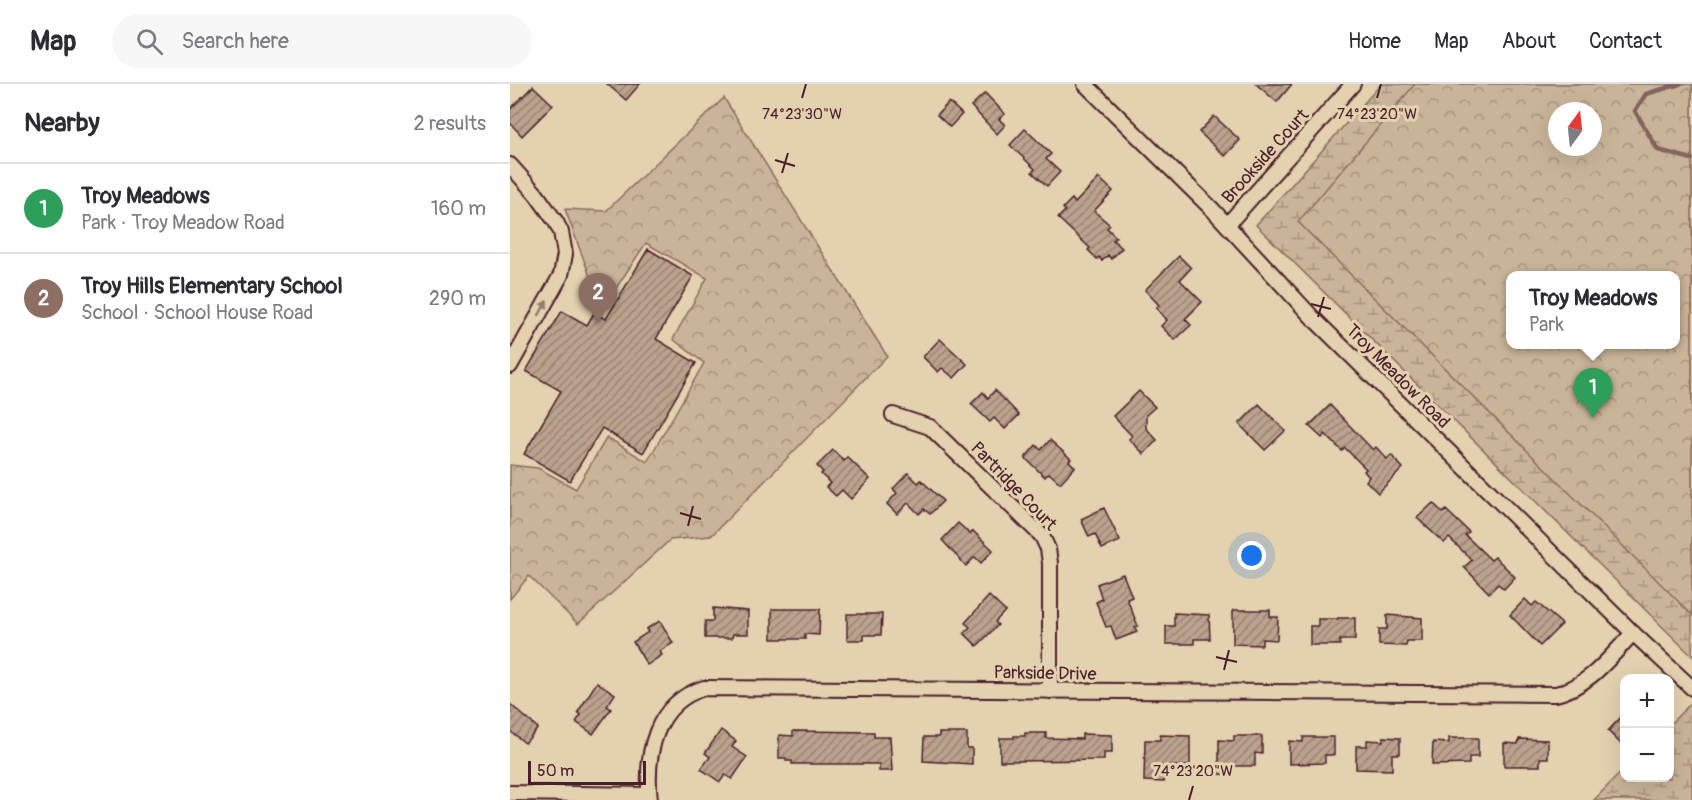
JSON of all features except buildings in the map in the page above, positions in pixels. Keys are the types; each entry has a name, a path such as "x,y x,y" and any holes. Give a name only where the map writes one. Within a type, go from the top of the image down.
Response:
{"street":[{"name":"Troy Meadow Road","path":"1085,84 1227,225 1313,318 1633,633 1692,687"},
{"name":"Brookside Court","path":"1227,225 1353,84"},
{"path":"510,165 536,194 556,222 561,232 565,254 561,275 512,362"},
{"name":"Partridge Court","path":"893,416 930,427 1042,536 1048,549 1050,563 1050,691"},
{"name":"Parkside Drive","path":"510,793 649,797 651,756 657,729 675,702 693,691 704,688 1556,694 1576,688 1586,682 1633,633"}],"green space":[{"path":"1381,84 1692,84 1692,656 1256,225"},
{"path":"1415,84 1692,84 1692,615 1298,222"},
{"path":"724,98 887,356 711,536 670,540 578,624 529,576 510,599 510,465 538,468 576,489 607,437 647,462 704,363 673,339 707,278 646,243 602,309 565,209 606,211"},
{"path":"1692,702 1692,800 1594,800 1620,773 1620,782 1674,782 1674,720"}],"waterway":[{"path":"1680,84 1646,94 1635,111 1658,150 1692,159"}],"place":[{"name":"Troy Hills Elementary School","path":"598,323"},
{"name":"Troy Meadows","path":"1593,418"}]}
